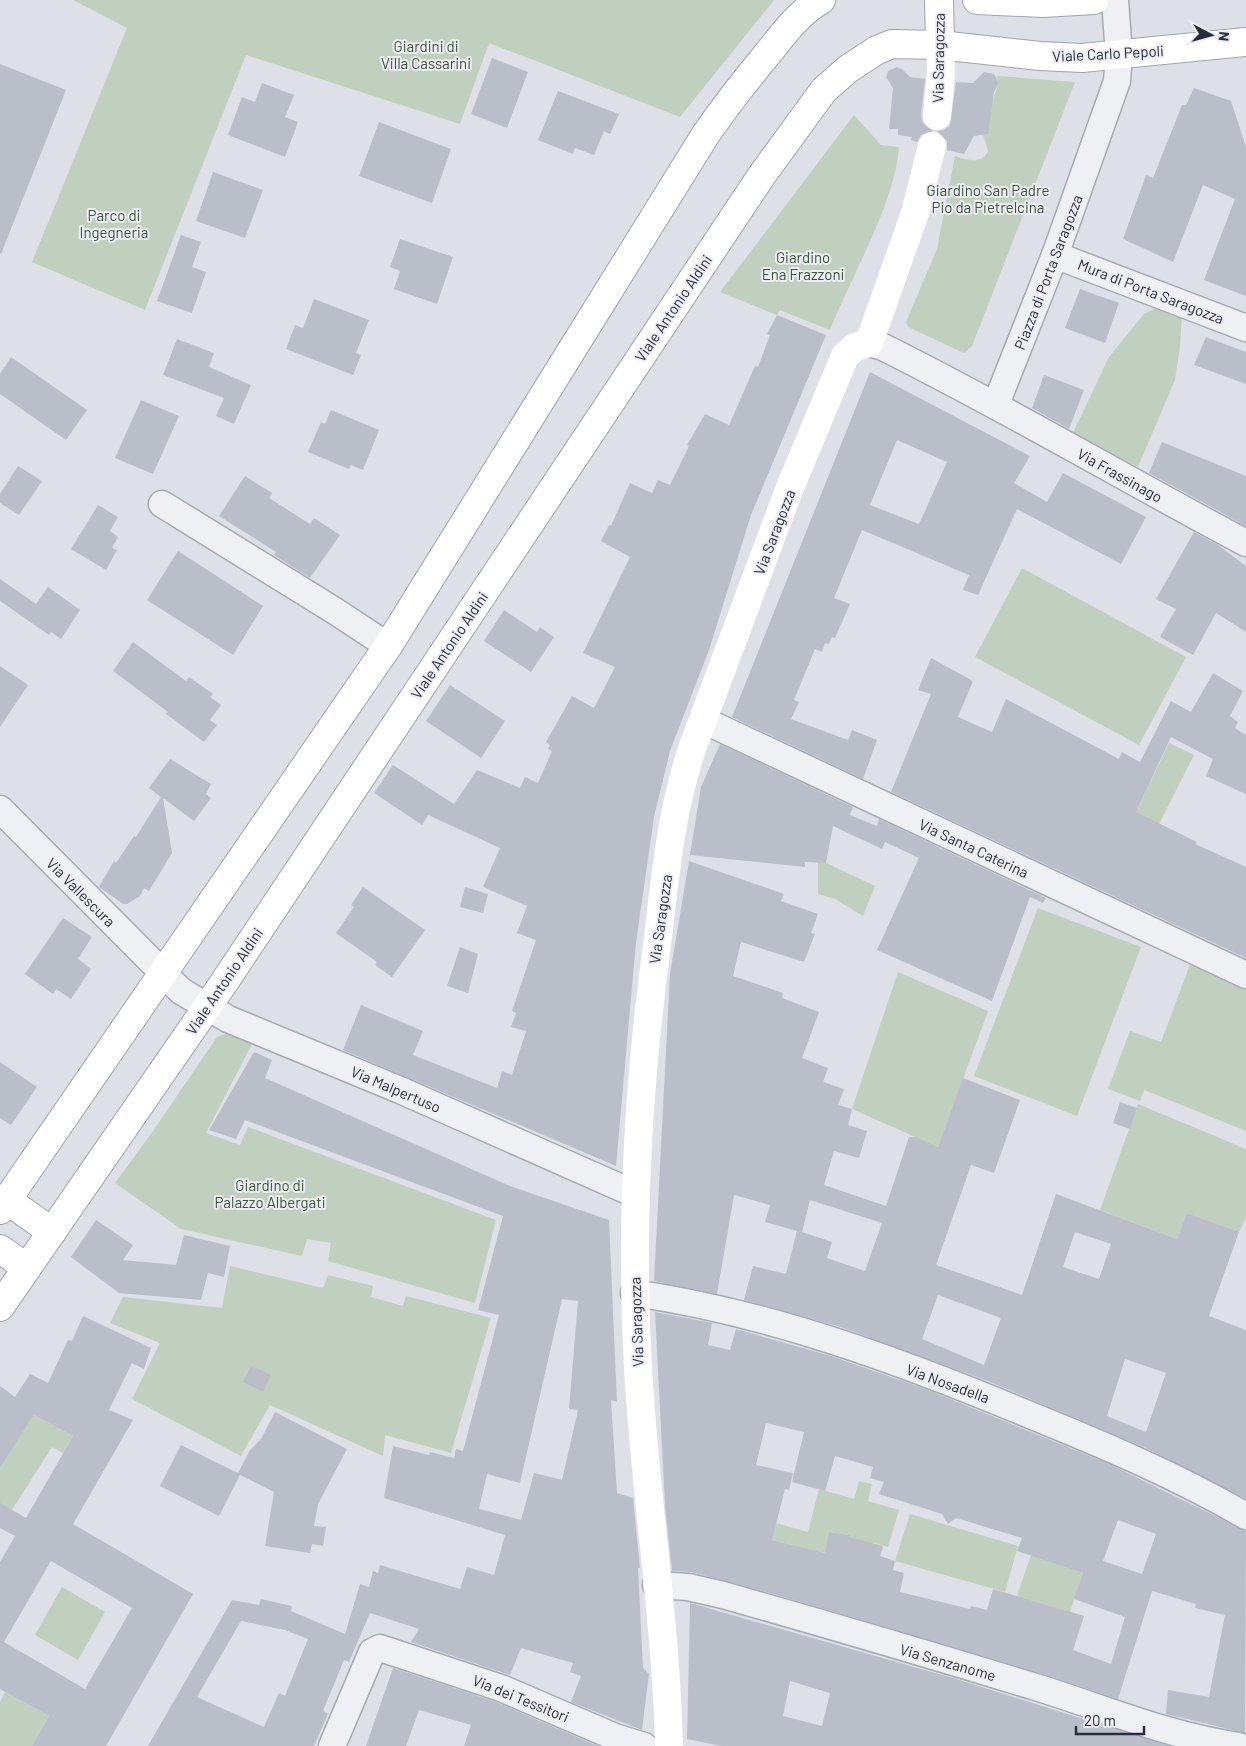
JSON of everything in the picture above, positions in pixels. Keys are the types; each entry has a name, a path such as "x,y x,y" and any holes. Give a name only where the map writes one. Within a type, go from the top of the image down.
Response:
{"main road":[{"name":"Via Saragozza","path":"937,116 940,74 938,0"},
{"path":"977,0 1050,3 1094,0"},
{"path":"52,1232 2,1200 164,974 388,646 696,148 731,99 788,28 814,2"},
{"name":"Viale Carlo Pepoli","path":"940,45 1040,56 1082,58 1246,42"},
{"name":"Viale Antonio Aldini","path":"0,1307 207,1007 805,113 824,90 842,74 877,50 892,44 940,45"},
{"path":"869,343 915,213 932,146"},
{"name":"Via Saragozza","path":"668,1746 666,1683 643,1440 634,1293 635,1194 652,985 674,820 685,770 789,490 845,356 854,347 869,343"},
{"path":"0,1249 27,1268"}],"street":[{"name":"Piazza di Porta Saragozza","path":"996,404 1056,254 1118,81 1119,55 1115,0"},
{"name":"Mura di Porta Saragozza","path":"1056,254 1246,328"},
{"path":"869,343 883,346 996,404"},
{"name":"Via Frassinago","path":"996,404 1120,476 1246,543"},
{"path":"162,504 336,611 388,646"},
{"name":"Via Santa Caterina","path":"703,720 1246,975"},
{"name":"Via Vallescura","path":"0,809 164,974"},
{"name":"Via Malpertuso","path":"164,974 181,991 228,1019 400,1090 635,1194"},
{"name":"Via Nosadella","path":"634,1293 709,1306 780,1325 930,1375 1076,1434 1178,1479 1246,1516"},
{"name":"Via Senzanome","path":"656,1585 688,1587 741,1600 1033,1687 1154,1727 1205,1741 1239,1746"},
{"name":"Via dei Tessitori","path":"332,1746 372,1652 380,1648 501,1688 615,1737 644,1746"}],"green space":[{"path":"73,0 774,0 680,117 489,43 460,124 246,55 145,310 32,262 127,28"},
{"name":"Giardino San Padre Pio da Pietrelcina","path":"997,76 1075,82 972,346 964,353 908,327 906,322 937,249 955,156 969,160 978,160 988,151 983,135 988,134 989,114 999,83"},
{"name":"Giardino Ena Frazzoni","path":"854,115 881,145 899,147 896,170 881,216 830,330 780,310 777,315 720,292"},
{"path":"1164,304 1182,311 1180,347 1175,380 1138,467 1072,435 1109,357 1144,314"},
{"path":"1022,568 1186,657 1139,745 975,657"},
{"path":"1169,743 1194,755 1151,840 1128,829"},
{"path":"818,862 826,863 875,886 863,916 835,899 818,894"},
{"path":"1038,908 1141,947 1077,1116 974,1076"},
{"path":"1191,962 1246,986 1246,1131 1144,1090 1140,1101 1108,1089 1130,1031 1161,1042"},
{"path":"898,972 988,1011 938,1147 852,1109"},
{"name":"Giardino di Palazzo Albergati","path":"226,1034 253,1042 206,1133 240,1145 248,1127 496,1220 475,1303 328,1261 331,1243 307,1239 302,1256 181,1229 115,1183 217,1037"},
{"path":"1138,1104 1246,1149 1246,1218 1239,1232 1187,1213 1177,1239 1100,1210"},
{"path":"230,1266 323,1288 328,1275 373,1286 371,1297 403,1306 406,1296 491,1318 451,1453 385,1435 383,1456 270,1405 241,1456 132,1399 160,1343 110,1323 123,1297 222,1308"},
{"path":"34,1415 73,1436 63,1453 52,1447 12,1510 7,1507 0,1519 0,1468"},
{"path":"859,1481 872,1484 868,1501 899,1510 888,1547 874,1543 847,1544 850,1535 830,1532 833,1555 772,1540 776,1523 808,1532 819,1489 854,1499"},
{"path":"910,1514 1018,1546 1005,1592 895,1561"},
{"path":"1031,1555 1083,1573 1070,1612 1017,1596"},
{"path":"62,1587 105,1612 78,1660 35,1635"},
{"path":"5,1692 49,1716 32,1746 0,1746 0,1702"}],"building":[{"path":"492,58 528,72 507,128 471,114"},
{"path":"0,64 66,90 1,254 0,253"},
{"path":"897,67 910,77 925,79 921,115 923,123 933,131 921,135 917,142 911,140 912,137 898,135 898,129 889,129 893,88 886,77 888,71"},
{"path":"984,72 994,74 999,83 994,92 988,134 974,136 964,154 947,150 947,141 937,131 944,130 950,125 956,82 973,83"},
{"path":"262,83 294,95 285,117 298,122 285,157 228,135 242,97 255,102"},
{"path":"1194,88 1231,101 1246,147 1246,296 1204,280 1235,199 1203,185 1173,262 1123,239 1146,175 1153,178 1182,105 1186,105"},
{"path":"558,91 619,114 610,134 604,131 594,155 575,148 573,154 538,140"},
{"path":"379,122 451,149 432,203 359,176"},
{"path":"213,172 263,190 245,238 196,221"},
{"path":"181,235 201,242 192,267 206,272 192,313 157,301"},
{"path":"400,239 453,257 437,304 394,289 400,271 390,267"},
{"path":"1080,289 1119,303 1105,343 1065,328"},
{"path":"314,299 369,320 356,353 361,355 353,375 286,349 295,325 303,328"},
{"path":"777,315 826,335 751,515 709,650 670,751 654,817 636,942 616,1166 343,1050 361,1005 423,1031 413,1055 497,1088 502,1071 512,1075 526,1031 511,1027 516,1013 512,1011 536,940 517,933 527,906 483,887 500,848 428,815 422,825 374,793 393,765 454,804 477,770 520,788 525,777 538,783 552,751 548,749 550,745 546,742 572,696 594,708 615,667 583,653 630,557 601,541 609,525 611,526 630,483 652,493 658,480 670,485 689,446 687,445 705,414 729,425 755,366 758,367 770,335 767,334"},
{"path":"1206,337 1246,352 1246,384 1194,365"},
{"path":"177,339 214,353 209,367 251,385 234,424 216,416 224,398 163,375"},
{"path":"11,357 87,410 66,440 0,394 0,374"},
{"path":"870,372 1030,456 1014,483 1047,502 1063,473 1146,517 1121,564 1017,509 978,595 963,590 969,575 862,530 834,598 850,604 835,638 832,637 829,644 825,643 822,652 815,649 794,700 799,702 791,719 848,740 852,730 877,740 863,779 732,717","holes":["897,440 947,462 919,524 870,505"]},
{"path":"1044,375 1084,390 1069,429 1032,408"},
{"path":"141,400 179,416 153,474 115,458"},
{"path":"331,410 379,430 363,470 351,465 349,469 308,452 321,422 325,424"},
{"path":"1162,442 1246,476 1246,526 1149,473"},
{"path":"18,466 42,481 19,515 0,503 0,494"},
{"path":"245,476 272,493 269,498 310,524 314,518 340,535 310,578 274,555 276,552 219,516"},
{"path":"98,505 118,517 110,531 118,537 112,548 117,550 106,570 71,549"},
{"path":"1194,532 1218,545 1246,566 1246,632 1216,613 1193,655 1160,637 1176,609 1156,599"},
{"path":"178,551 263,606 233,655 147,600"},
{"path":"0,579 36,604 48,587 80,610 61,639 51,632 49,635 0,601"},
{"path":"504,610 537,632 540,627 554,637 531,672 484,641"},
{"path":"133,642 186,681 189,677 213,694 210,697 221,705 210,720 217,725 204,742 166,714 168,712 113,671"},
{"path":"931,658 973,681 958,717 992,732 1006,699 1119,759 1122,752 1140,762 1171,701 1191,712 1213,673 1243,691 1230,716 1238,722 1235,728 1246,735 1246,794 1206,776 1213,759 1171,737 1136,812 1197,842 1195,844 1246,867 1246,958 891,792 931,694 918,690"},
{"path":"0,666 28,685 0,727"},
{"path":"450,685 505,721 481,758 426,721"},
{"path":"720,744 853,807 850,815 877,826 879,819 1046,898 1043,903 1030,897 992,1001 877,950 919,858 885,842 882,849 833,826 826,863 805,862 805,867 690,855 701,787"},
{"path":"170,759 211,784 206,794 211,798 194,821 163,798 172,853 149,891 144,888 140,896 127,904 123,904 99,887 114,861 116,863 134,836 136,837 161,797 149,788"},
{"path":"689,861 784,894 781,901 818,914 811,933 815,934 804,962 741,942 733,976 783,993 782,998 819,1012 802,1058 828,1068 823,1082 844,1089 838,1105 852,1109 848,1125 867,1131 859,1158 834,1151 824,1185 886,1206 909,1137 916,1137 938,1147 963,1078 1020,1100 994,1173 971,1165 936,1265 1022,1295 1056,1194 1177,1239 1187,1213 1239,1232 1209,1316 1246,1330 1246,1499 1146,1448 988,1381 841,1327 744,1300 753,1266 786,1274 797,1231 765,1222 770,1205 734,1195 717,1294 654,1281 670,974","holes":["810,1200 882,1223 865,1271 827,1258 832,1242 802,1232","1075,1232 1111,1244 1099,1279 1063,1267","938,1295 1001,1318 984,1365 922,1339","1125,1359 1166,1373 1146,1432 1107,1416"]},
{"path":"363,887 425,930 392,977 375,965 377,962 336,933 354,907 351,905"},
{"path":"465,887 488,894 483,913 460,907"},
{"path":"63,918 92,937 78,959 91,969 71,999 56,989 53,994 25,974"},
{"path":"460,947 478,954 468,993 447,986"},
{"path":"254,1052 272,1060 265,1078 510,1186 609,1220 617,1402 611,1400 617,1493 633,1498 640,1568 638,1568 643,1668 649,1674 642,1730 571,1702 581,1676 570,1672 573,1663 521,1648 510,1675 411,1642 419,1629 370,1613 349,1662 344,1660 323,1711 328,1714 314,1746 148,1746 232,1600 259,1605 261,1599 292,1606 291,1611 345,1634 360,1584 369,1587 373,1571 378,1573 380,1565 460,1589 467,1567 494,1575 505,1535 384,1498 393,1446 429,1455 430,1452 454,1458 456,1449 463,1451 499,1315 478,1310 503,1216 245,1120 236,1139 209,1130","holes":["562,1299 578,1301 569,1409 578,1410 562,1480 534,1473 521,1520 479,1509 487,1474 520,1483","241,1621 285,1630 308,1639 285,1696 279,1693 264,1727 197,1697"]},
{"path":"0,1062 37,1087 11,1125 0,1118"},
{"path":"1120,1102 1137,1108 1130,1129 1113,1123"},
{"path":"96,1220 133,1245 123,1260 176,1265 184,1235 230,1246 224,1277 208,1273 201,1300 119,1293 71,1257"},
{"path":"655,1312 712,1323 708,1345 730,1350 736,1329 831,1356 928,1390 1107,1463 1246,1531 1245,1733 1166,1714 1168,1690 1209,1697 1225,1615 1195,1608 1196,1604 1152,1591 1118,1699 1043,1674 767,1592 691,1572 672,1571 665,1505","holes":["766,1423 804,1432 792,1482 825,1491 835,1456 873,1467 870,1478 884,1482 879,1494 942,1514 948,1524 956,1518 1022,1538 1017,1551 1083,1573 1074,1599 1125,1617 1111,1664 1073,1650 1084,1616 993,1589 987,1610 971,1606 970,1609 900,1592 904,1573 893,1570 895,1561 880,1556 883,1546 849,1537 850,1535 829,1532 825,1553 772,1540 785,1489 789,1490 793,1473 756,1465","1118,1520 1156,1534 1142,1574 1103,1561"]},
{"path":"83,1316 151,1348 144,1369 132,1363 109,1410 133,1420 73,1524 193,1594 106,1746 32,1746 49,1716 0,1689 0,1562 15,1536 0,1528 0,1503 26,1518 73,1436 34,1415 0,1468 0,1386 15,1397 30,1374 48,1383 68,1340 72,1341","holes":["51,1561 132,1608 85,1689 4,1642"]},
{"path":"251,1366 271,1375 263,1392 243,1382"},
{"path":"275,1412 347,1449 318,1504 314,1526 326,1527 323,1546 312,1544 310,1553 265,1546 274,1492 240,1475 219,1516 160,1486 181,1445 238,1473 250,1450 261,1439"},
{"path":"690,1603 956,1679 1169,1746 721,1746 687,1739","holes":["790,1681 830,1693 822,1726 783,1716"]},
{"path":"393,1668 496,1702 598,1746 464,1746 471,1725 419,1710 406,1746 366,1746"}],"park label":[{"name":"Giardini di Villa Cassarini","path":"426,54"},
{"name":"Parco di Ingegneria","path":"114,224"}]}
